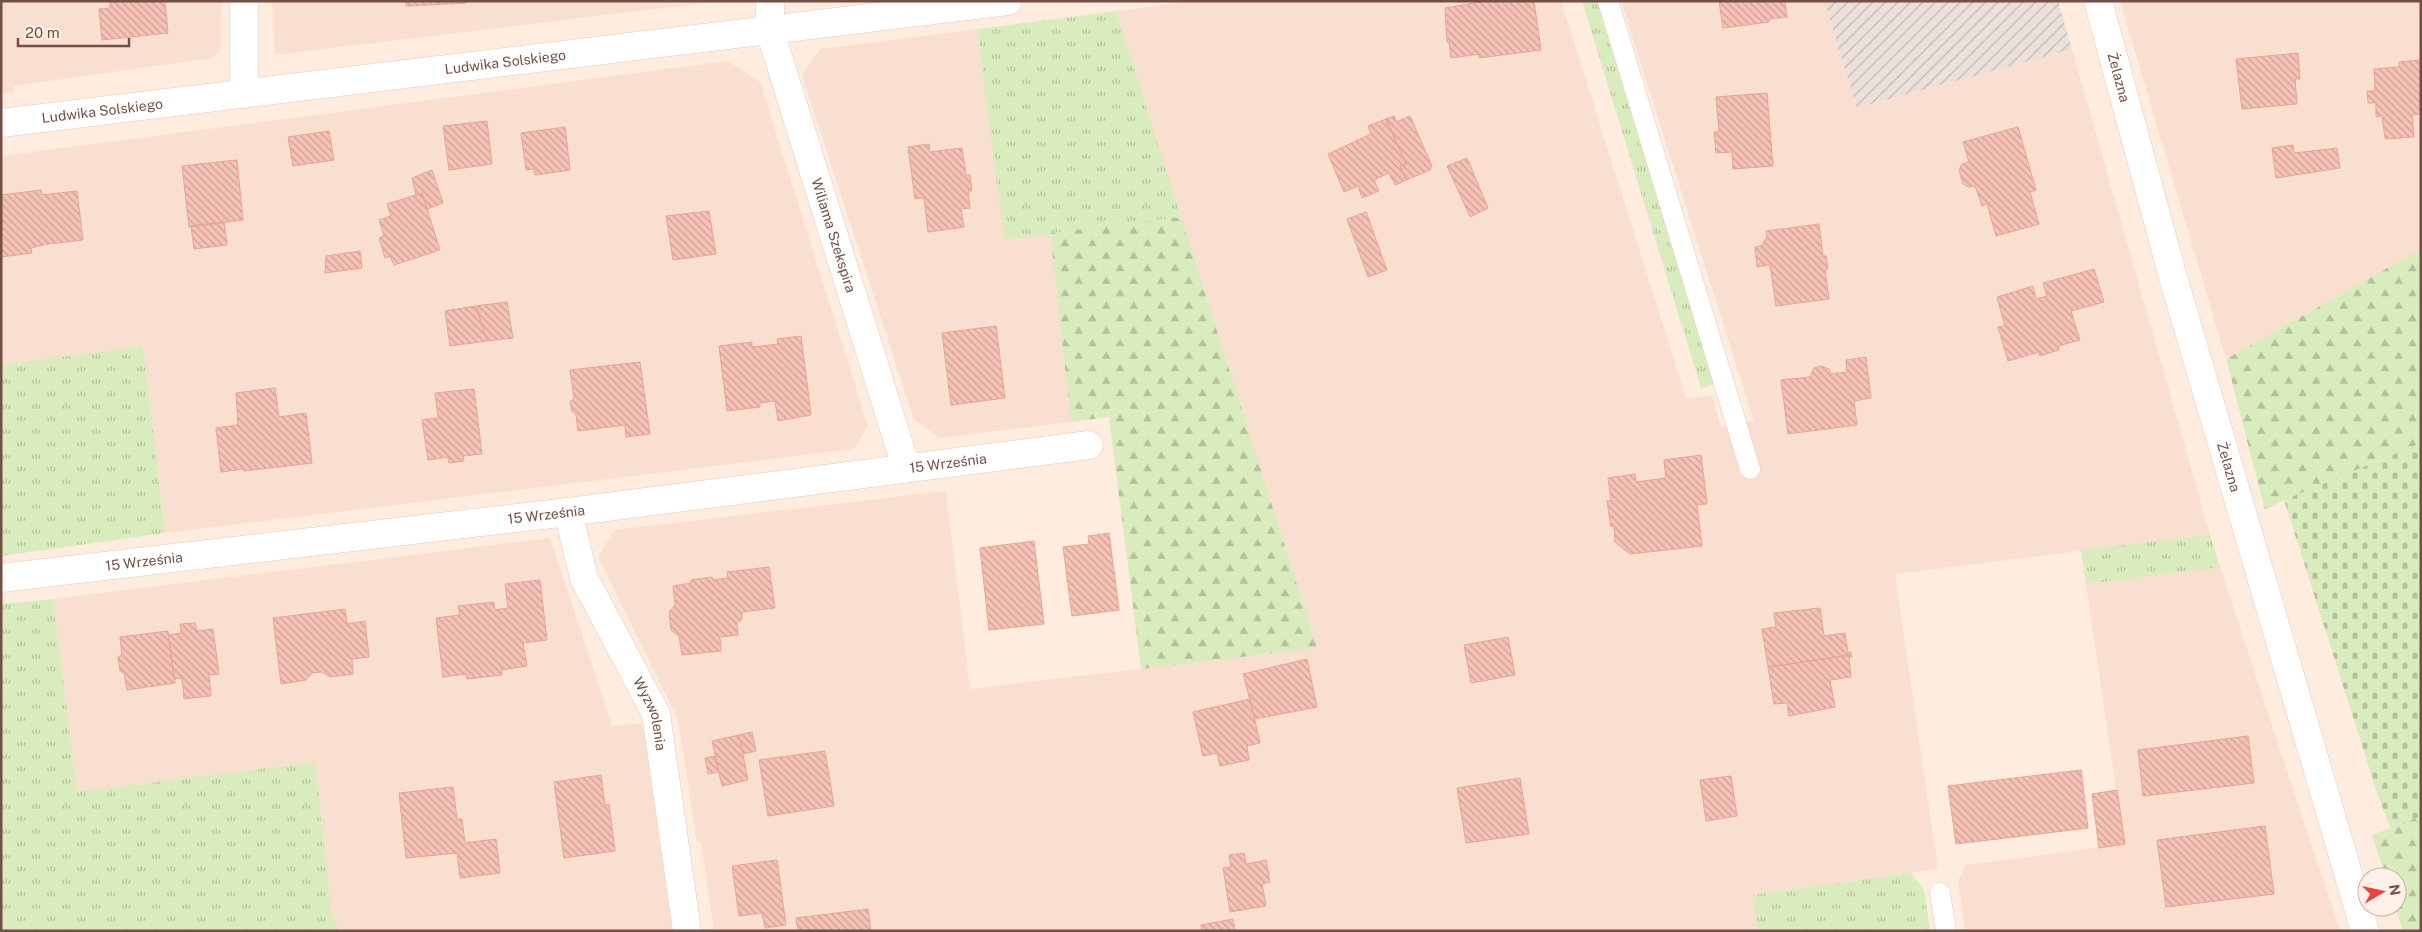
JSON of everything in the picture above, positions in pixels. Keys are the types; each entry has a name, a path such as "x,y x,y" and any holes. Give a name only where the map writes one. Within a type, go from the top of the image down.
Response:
{"street":[{"path":"244,1 244,94"},
{"name":"Wiliama Szekspira","path":"770,1 770,31 906,468"},
{"name":"Ludwika Solskiego","path":"1,123 1008,1"},
{"name":"Żelazna","path":"2098,1 2173,277 2365,931"},
{"name":"15 Września","path":"1,578 568,512 1090,445"},
{"name":"Wyzwolenia","path":"568,512 584,578 656,714 687,931"}],"lane":[{"path":"1608,1 1750,469"},
{"path":"1940,893 1946,931"}],"shaded area":[{"path":"1,1 221,1 221,50 212,58 14,86 14,92 1,94"},
{"path":"272,1 721,1 275,55"},
{"path":"1193,1 1561,1 1686,398 1712,396 1721,427 1754,421 1621,1 1824,1 1857,108 2072,49 2210,535 1895,574 1938,869 1752,895 1757,931 714,931 701,842 697,842 678,720 598,557 614,530 946,491 970,689 1316,648 1116,11"},
{"path":"1824,1 2058,1 2072,49 1857,108"},
{"path":"2120,1 2421,1 2421,249 2226,359"},
{"path":"977,29 1004,240 1050,233 1071,422 940,438 914,420 802,75 820,49"},
{"path":"728,61 760,82 868,426 854,449 165,533 143,346 1,365 1,156"},
{"path":"550,538 612,726 648,723 677,931 339,931 331,910 315,762 77,793 53,599"},
{"path":"2220,567 2340,931 1965,931 1958,881 1965,865 2124,844 2086,584"}],"green space":[{"path":"1582,1 1597,1 1715,384 1701,388"},
{"path":"1116,11 1181,217 1004,240 977,29"},
{"path":"1181,217 1317,648 1141,669 1109,417 1071,422 1050,233"},
{"path":"2421,249 2421,443 2284,500 2265,510 2226,359"},
{"path":"143,346 165,533 1,556 1,365"},
{"path":"2421,443 2421,816 2391,829 2378,796 2284,500"},
{"path":"2210,535 2220,567 2086,584 2081,550"},
{"path":"53,599 77,792 315,762 331,910 339,931 1,931 1,604"},
{"path":"2421,816 2421,931 2403,931 2398,917 2407,917 2407,867 2383,867 2372,835"},
{"path":"1911,873 1924,890 1930,931 1757,931 1752,895"}],"building":[{"path":"110,1 165,1 168,33 102,40 99,9 110,8"},
{"path":"406,1 466,1 466,3 406,6"},
{"path":"1486,1 1534,1 1541,50 1479,58 1479,54 1451,58 1449,42 1447,42 1445,8"},
{"path":"1719,1 1785,1 1787,17 1769,19 1769,22 1723,28"},
{"path":"2298,53 2300,79 2295,79 2297,104 2242,109 2236,59"},
{"path":"2421,60 2421,114 2412,115 2414,137 2385,139 2382,116 2376,117 2376,103 2368,103 2367,91 2375,91 2374,69 2399,67 2399,62"},
{"path":"1767,93 1773,166 1733,169 1732,152 1716,153 1714,132 1719,132 1716,97"},
{"path":"1394,116 1396,122 1410,116 1432,166 1430,170 1406,180 1400,166 1406,164 1386,119"},
{"path":"1386,119 1406,164 1400,166 1406,180 1395,185 1389,173 1374,180 1379,191 1362,198 1358,186 1344,192 1328,154 1371,134 1368,126"},
{"path":"487,121 492,164 449,170 443,126"},
{"path":"565,127 570,170 535,175 534,169 526,170 521,133"},
{"path":"2018,127 2036,190 2030,192 2039,224 1996,236 1987,204 1982,206 1975,186 1969,187 1963,184 1959,170 1962,164 1969,162 1963,142"},
{"path":"329,131 334,160 293,166 288,137"},
{"path":"929,144 930,152 962,148 966,175 970,175 972,191 968,191 970,208 961,209 964,227 928,232 924,198 915,199 908,147"},
{"path":"2293,145 2294,153 2337,148 2340,168 2276,178 2272,148"},
{"path":"1467,158 1488,208 1470,217 1447,166"},
{"path":"237,160 243,220 189,227 182,166"},
{"path":"432,170 443,203 427,209 422,193 416,195 412,178"},
{"path":"41,190 42,195 77,191 83,240 48,244 31,248 32,253 1,257 1,195"},
{"path":"422,193 440,250 394,265 390,256 385,258 379,238 384,236 379,220 391,216 387,204"},
{"path":"709,211 716,254 673,260 666,216"},
{"path":"1366,212 1387,270 1368,277 1347,219"},
{"path":"224,222 227,245 194,249 191,226"},
{"path":"1819,224 1823,256 1826,256 1828,269 1825,270 1829,299 1776,306 1770,265 1757,267 1755,247 1761,246 1767,237 1766,231"},
{"path":"360,251 362,268 325,273 326,256"},
{"path":"2094,269 2104,302 2071,311 2080,340 2058,346 2059,350 2040,356 2039,352 2008,361 1998,327 2005,326 1997,297 2033,286 2036,299 2047,296 2043,283"},
{"path":"507,302 513,338 487,341 476,306"},
{"path":"476,306 487,341 450,346 445,311"},
{"path":"996,326 1005,398 951,405 942,333"},
{"path":"801,336 811,415 778,421 775,401 760,403 760,407 727,411 719,346 752,342 752,347 778,344 777,339"},
{"path":"1866,357 1871,398 1854,401 1857,425 1788,434 1781,380 1810,377 1814,368 1821,366 1829,369 1831,374 1847,372 1846,360"},
{"path":"640,362 650,434 626,437 625,425 578,431 576,415 572,411 570,402 574,398 570,370"},
{"path":"275,388 279,417 306,413 312,463 221,472 216,428 238,425 236,393"},
{"path":"474,389 482,454 463,456 464,461 449,463 448,457 428,460 422,420 438,418 435,393"},
{"path":"1701,455 1707,504 1697,505 1702,546 1630,554 1615,542 1614,526 1611,527 1607,501 1611,500 1608,478 1635,474 1636,482 1666,478 1664,460"},
{"path":"1109,533 1119,610 1072,616 1063,547 1089,544 1088,536"},
{"path":"1034,541 1044,624 989,630 980,548"},
{"path":"769,567 775,608 742,612 742,619 737,624 738,635 720,637 721,651 682,655 679,636 671,630 669,612 675,605 673,586 691,583 691,580 712,577 713,580 728,578 727,572"},
{"path":"540,580 547,640 523,643 527,666 501,670 502,675 467,679 466,674 443,677 436,618 460,615 458,606 494,602 495,610 508,608 505,584"},
{"path":"1820,608 1824,636 1845,633 1848,653 1851,652 1851,655 1768,667 1762,629 1776,627 1774,613"},
{"path":"345,609 347,624 365,621 369,657 352,659 353,674 330,677 322,672 312,673 306,680 281,684 273,618"},
{"path":"195,623 197,631 213,629 219,674 209,675 211,696 184,699 182,678 174,679 168,635 181,633 180,624"},
{"path":"168,631 175,683 127,690 124,673 120,671 118,657 122,655 120,637"},
{"path":"1508,637 1515,675 1471,683 1464,645"},
{"path":"1851,655 1852,657 1849,657 1851,677 1830,680 1835,707 1789,716 1787,703 1774,704 1768,667"},
{"path":"1307,659 1317,707 1255,719 1243,674"},
{"path":"1250,699 1260,743 1247,746 1249,760 1220,766 1217,753 1203,756 1193,712"},
{"path":"752,732 756,751 743,754 739,735"},
{"path":"739,735 748,780 722,786 712,741"},
{"path":"2248,736 2254,783 2143,796 2138,750"},
{"path":"825,751 834,806 768,816 759,760"},
{"path":"715,756 718,772 708,774 705,758"},
{"path":"2081,770 2088,828 1956,844 1948,786"},
{"path":"601,775 605,805 609,804 615,851 564,858 554,782"},
{"path":"1731,776 1737,816 1706,821 1700,780"},
{"path":"1520,778 1529,834 1466,843 1457,788"},
{"path":"453,787 457,819 462,819 465,843 496,839 500,873 460,878 457,853 406,858 399,793"},
{"path":"2117,790 2125,844 2099,848 2092,794"},
{"path":"2265,826 2274,894 2166,907 2157,840"},
{"path":"1244,853 1246,864 1266,860 1270,882 1262,884 1266,906 1230,912 1223,868 1231,867 1229,855"},
{"path":"777,860 786,925 765,928 762,913 739,916 732,866"},
{"path":"868,909 871,931 798,931 796,918"},
{"path":"1233,919 1235,931 1202,931 1201,925"}]}
